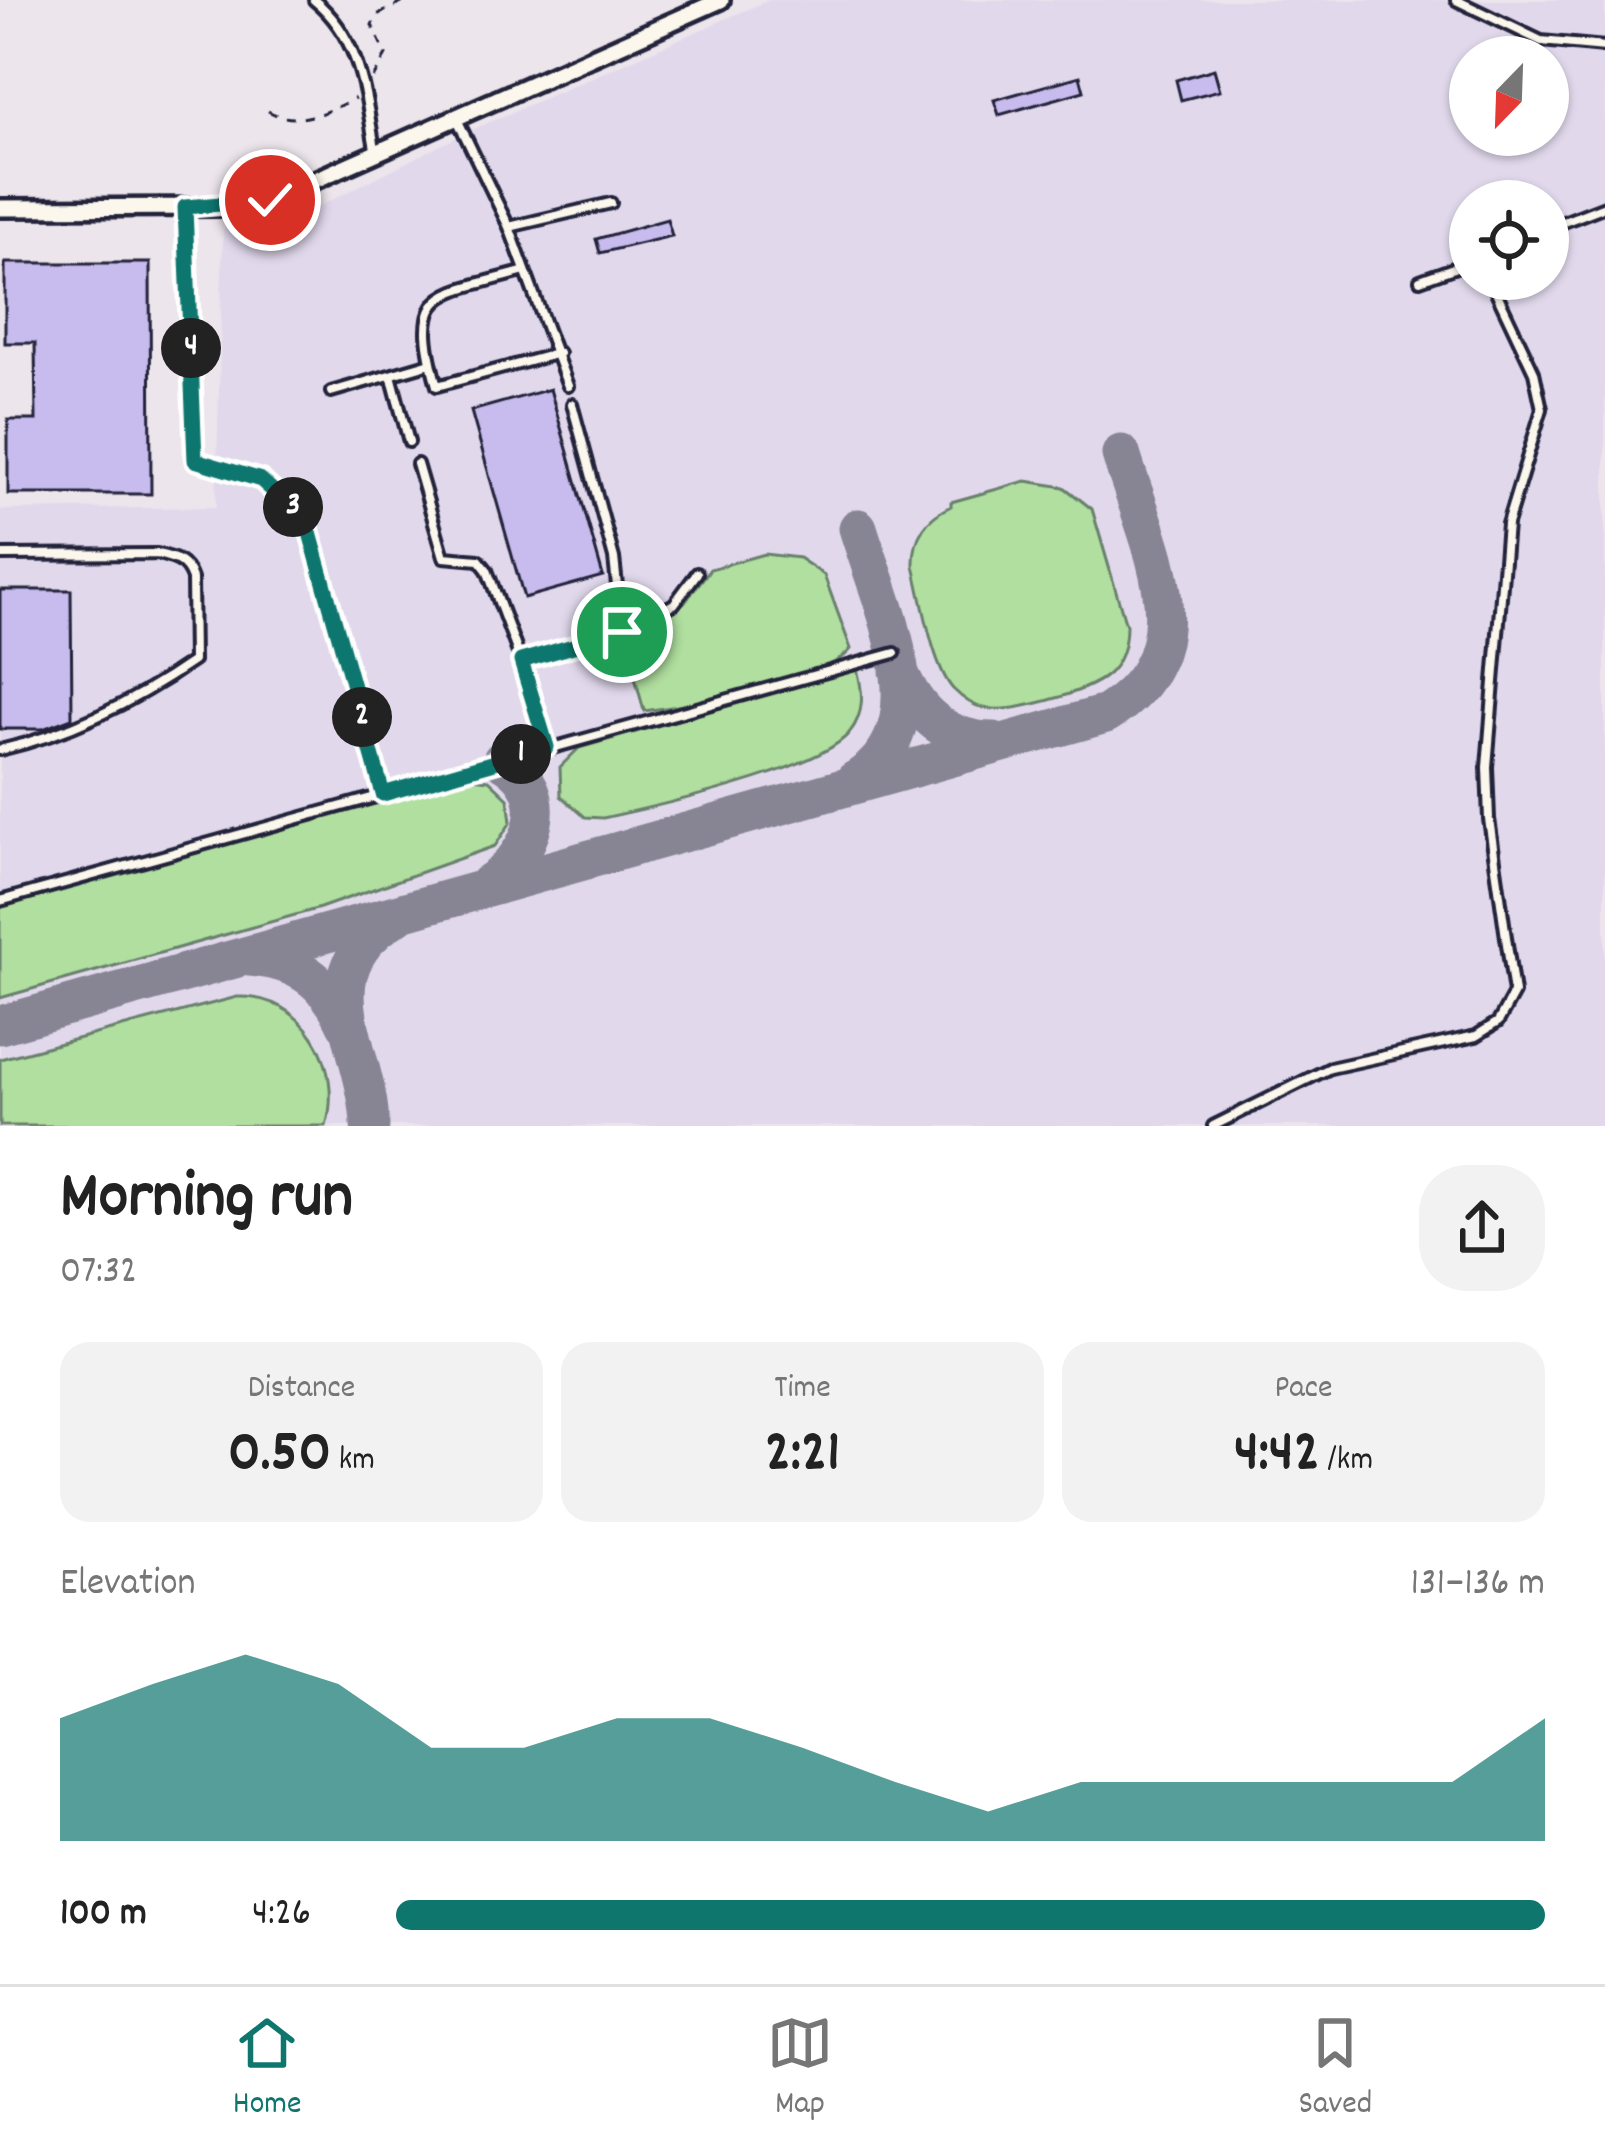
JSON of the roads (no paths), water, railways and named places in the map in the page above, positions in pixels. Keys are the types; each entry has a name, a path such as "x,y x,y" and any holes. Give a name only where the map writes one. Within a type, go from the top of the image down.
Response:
{"street":[{"path":"0,208 185,207 270,200 721,0"}],"lane":[{"path":"314,0 337,19 357,54 376,156"},
{"path":"1456,0 1541,41 1605,47"},
{"path":"457,119 509,227 568,386"},
{"path":"509,227 611,203"},
{"path":"1569,220 1605,206"},
{"path":"185,207 195,460 261,480 307,522 383,794"},
{"path":"1420,280 1449,270"},
{"path":"525,272 446,294 433,303 424,330 437,386 559,353"},
{"path":"1213,1126 1330,1068 1476,1036 1498,1022 1514,993 1486,767 1507,524 1542,410 1534,372 1500,300"},
{"path":"331,392 431,363"},
{"path":"391,375 410,442"},
{"path":"572,404 614,559 622,632"},
{"path":"417,464 444,557 479,560 488,571 547,747"},
{"path":"0,555 157,554 176,559 188,567 192,579 193,641 193,661 146,693 93,715 60,736 0,750"},
{"path":"521,661 622,632 674,604 697,573"},
{"path":"0,901 895,653"}]}
